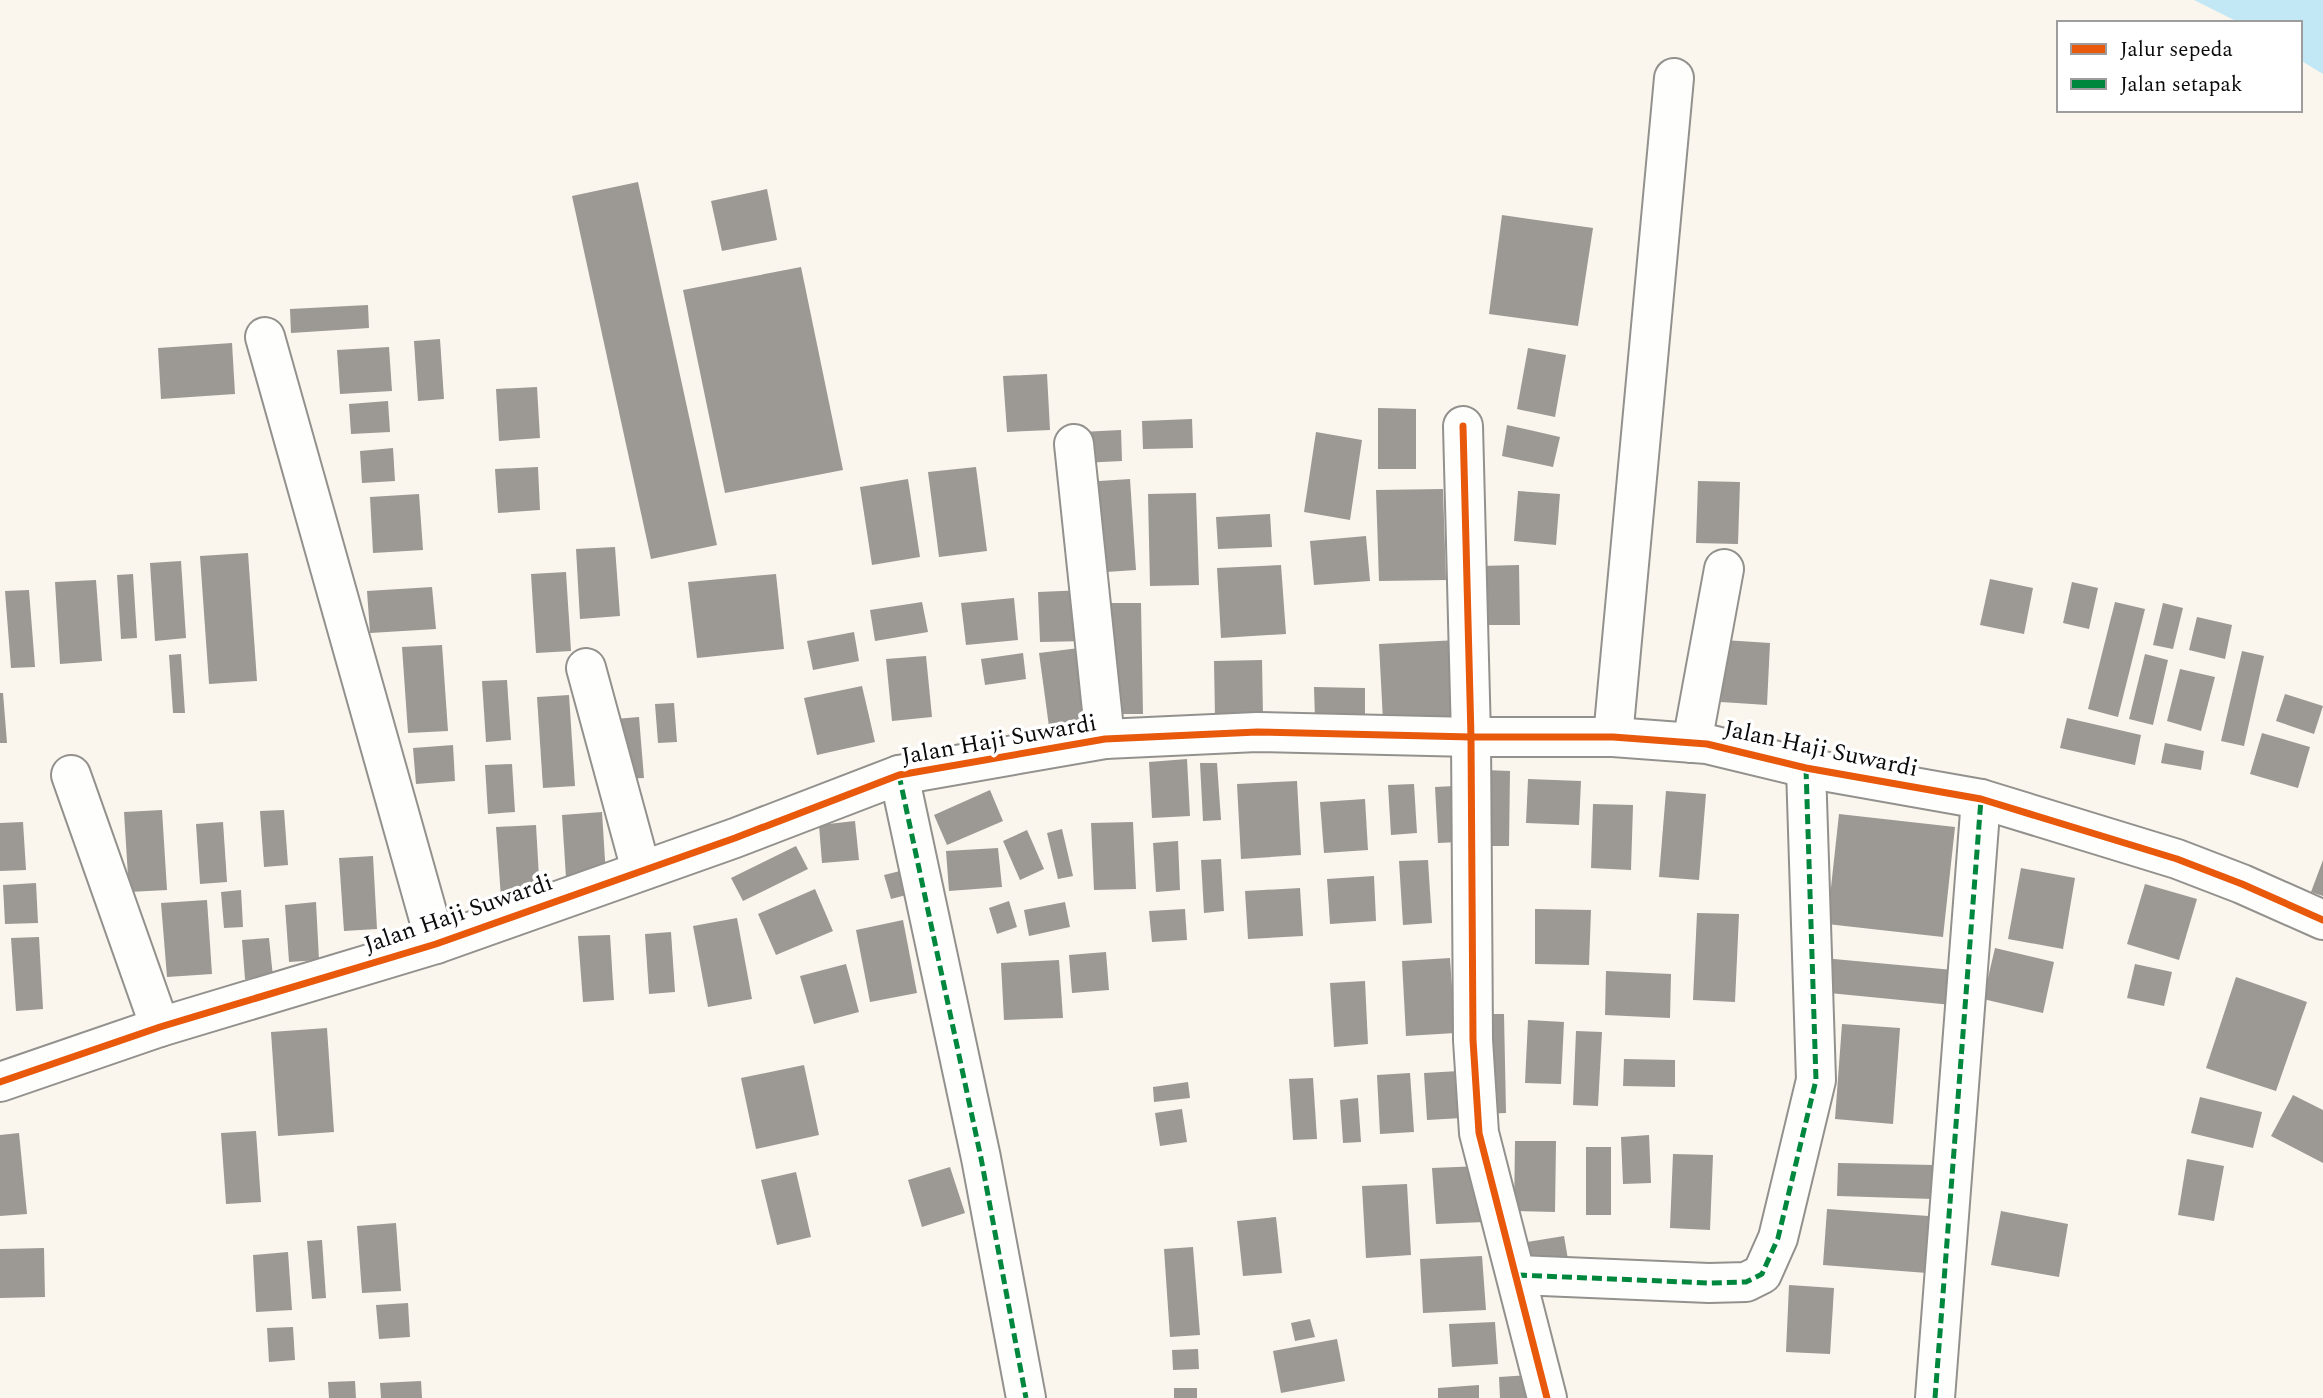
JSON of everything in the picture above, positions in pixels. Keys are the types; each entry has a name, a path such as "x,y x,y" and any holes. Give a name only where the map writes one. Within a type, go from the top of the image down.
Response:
{"street":[{"path":"1613,737 1674,78"},
{"path":"265,337 436,944"},
{"path":"1463,426 1472,737 1473,1040 1479,1133 1547,1398"},
{"path":"1074,444 1105,739"},
{"path":"1692,743 1724,569"},
{"path":"586,668 641,870"},
{"name":"Jalan Haji Suwardi","path":"0,1082 160,1027 436,944 735,838 899,775 1105,739 1257,732 1613,737 1692,743 1734,750 1806,768 1981,799 2176,859 2242,884 2323,920"},
{"path":"1517,1275 1709,1283 1746,1282 1762,1274 1778,1238 1816,1080 1806,768"},
{"path":"71,775 160,1027"},
{"path":"899,775 981,1158 1026,1398"},
{"path":"1935,1398 1981,799"}],"water":[{"path":"2194,0 2323,0 2323,74 2302,61 2302,21 2236,21"}],"building":[{"path":"638,182 717,545 651,559 572,196"},
{"path":"767,189 777,240 722,251 711,201"},
{"path":"1502,215 1593,228 1578,326 1489,314"},
{"path":"801,267 843,470 725,493 683,290"},
{"path":"368,305 369,328 291,333 290,309"},
{"path":"440,339 444,399 418,401 414,341"},
{"path":"232,343 235,394 161,399 158,348"},
{"path":"389,347 392,391 340,394 337,350"},
{"path":"1528,348 1566,355 1555,417 1517,409"},
{"path":"1047,374 1050,430 1007,432 1003,376"},
{"path":"537,387 540,438 499,441 496,389"},
{"path":"388,401 390,432 351,434 349,404"},
{"path":"1378,408 1416,409 1416,469 1378,469"},
{"path":"1192,419 1193,448 1143,449 1142,421"},
{"path":"1507,425 1560,437 1553,467 1502,456"},
{"path":"1121,430 1122,461 1082,463 1081,432"},
{"path":"1316,432 1362,440 1350,520 1304,512"},
{"path":"393,448 395,481 362,483 360,451"},
{"path":"538,467 540,510 498,513 495,469"},
{"path":"976,467 987,551 939,557 928,472"},
{"path":"908,479 920,557 872,565 860,487"},
{"path":"1130,479 1136,570 1091,573 1084,482"},
{"path":"1698,481 1740,482 1738,544 1696,543"},
{"path":"1443,489 1446,580 1379,581 1376,490"},
{"path":"1518,491 1560,494 1556,545 1514,541"},
{"path":"1196,493 1199,585 1150,586 1148,494"},
{"path":"419,494 423,550 373,553 370,497"},
{"path":"1270,514 1272,547 1218,549 1216,517"},
{"path":"1366,536 1370,581 1314,585 1310,541"},
{"path":"615,547 620,616 580,619 576,549"},
{"path":"248,553 257,681 209,684 200,556"},
{"path":"181,561 186,638 155,641 150,563"},
{"path":"1281,565 1286,634 1221,638 1217,568"},
{"path":"1519,565 1520,625 1483,625 1481,566"},
{"path":"566,572 571,651 536,653 531,574"},
{"path":"133,574 137,638 121,639 117,575"},
{"path":"776,574 784,649 697,658 688,582"},
{"path":"1990,579 2033,588 2024,634 1980,625"},
{"path":"96,580 102,661 60,664 55,582"},
{"path":"2072,582 2098,588 2089,629 2063,623"},
{"path":"432,587 436,629 370,633 367,591"},
{"path":"29,590 35,667 11,668 5,591"},
{"path":"1085,590 1087,641 1040,642 1038,592"},
{"path":"1014,598 1018,640 966,645 961,603"},
{"path":"922,602 928,632 875,641 870,610"},
{"path":"2115,602 2145,609 2118,717 2088,709"},
{"path":"1109,603 1141,603 1143,714 1110,714"},
{"path":"2163,603 2183,608 2173,649 2153,645"},
{"path":"2197,617 2232,625 2225,659 2189,650"},
{"path":"854,632 859,661 813,670 807,641"},
{"path":"1458,640 1461,718 1383,721 1379,644"},
{"path":"1724,640 1770,643 1767,705 1721,702"},
{"path":"442,645 448,731 408,733 402,647"},
{"path":"1087,647 1097,728 1050,734 1039,653"},
{"path":"2242,651 2264,656 2244,746 2221,741"},
{"path":"1023,653 1026,679 985,685 981,659"},
{"path":"181,654 185,713 173,713 169,655"},
{"path":"2145,654 2168,660 2153,725 2129,719"},
{"path":"926,656 932,717 892,721 886,659"},
{"path":"1262,660 1263,717 1215,718 1214,661"},
{"path":"2180,669 2215,677 2201,731 2167,721"},
{"path":"507,680 511,740 486,742 482,681"},
{"path":"862,686 875,742 817,755 804,698"},
{"path":"1314,687 1365,688 1365,721 1315,720"},
{"path":"0,693 3,693 7,743 0,743"},
{"path":"2285,694 2323,706 2314,734 2276,721"},
{"path":"569,695 575,786 543,788 537,697"},
{"path":"674,703 677,742 658,743 655,704"},
{"path":"639,717 644,778 619,779 615,719"},
{"path":"2067,718 2141,735 2135,765 2060,748"},
{"path":"2262,733 2310,747 2298,788 2250,774"},
{"path":"2165,743 2204,751 2201,770 2161,763"},
{"path":"453,745 455,781 416,784 413,748"},
{"path":"1187,759 1190,816 1152,818 1149,762"},
{"path":"1200,763 1217,763 1221,820 1203,821"},
{"path":"512,764 515,812 488,814 485,765"},
{"path":"1485,770 1510,771 1509,846 1485,846"},
{"path":"1528,779 1581,781 1579,825 1526,823"},
{"path":"1297,781 1301,855 1241,859 1237,784"},
{"path":"1414,784 1417,833 1391,835 1388,785"},
{"path":"1455,786 1459,842 1438,843 1435,787"},
{"path":"990,790 1003,821 947,845 934,815"},
{"path":"1666,791 1706,794 1699,880 1659,877"},
{"path":"1365,799 1368,850 1324,853 1320,802"},
{"path":"1593,804 1633,805 1631,870 1591,868"},
{"path":"162,810 167,890 129,892 124,812"},
{"path":"284,810 288,865 264,867 260,811"},
{"path":"602,812 606,876 566,878 562,815"},
{"path":"1839,814 1955,827 1943,937 1827,924"},
{"path":"855,821 859,860 822,863 819,825"},
{"path":"23,822 26,870 0,871 0,823"},
{"path":"223,822 227,882 200,884 196,824"},
{"path":"1133,822 1136,889 1094,890 1091,823"},
{"path":"536,825 540,895 501,898 496,827"},
{"path":"1062,829 1073,876 1058,879 1047,833"},
{"path":"1027,830 1044,869 1020,880 1003,841"},
{"path":"1178,841 1180,890 1156,892 1153,843"},
{"path":"796,846 808,869 743,901 731,878"},
{"path":"998,848 1002,887 949,891 946,851"},
{"path":"373,856 377,929 344,931 339,858"},
{"path":"1221,859 1224,911 1204,913 1201,860"},
{"path":"1428,860 1432,923 1403,925 1399,861"},
{"path":"2323,860 2323,896 2311,892"},
{"path":"2021,868 2075,878 2063,949 2008,939"},
{"path":"908,869 914,893 891,899 884,875"},
{"path":"1374,876 1376,921 1330,924 1327,879"},
{"path":"36,883 38,923 5,924 3,885"},
{"path":"2145,884 2197,899 2179,960 2127,944"},
{"path":"1300,888 1303,936 1248,939 1245,891"},
{"path":"815,889 833,931 776,955 758,914"},
{"path":"241,890 243,927 224,928 221,892"},
{"path":"207,900 212,974 167,977 161,903"},
{"path":"1009,901 1017,927 997,934 989,908"},
{"path":"316,902 319,960 289,962 285,905"},
{"path":"1065,902 1070,927 1029,936 1024,910"},
{"path":"1185,909 1187,940 1152,942 1149,911"},
{"path":"1535,909 1591,910 1589,965 1535,964"},
{"path":"1697,913 1739,914 1735,1002 1693,1000"},
{"path":"737,918 752,999 708,1007 693,926"},
{"path":"903,920 917,993 870,1002 856,930"},
{"path":"671,932 675,992 649,994 645,934"},
{"path":"610,935 614,1000 583,1002 578,936"},
{"path":"39,937 43,1009 16,1011 11,938"},
{"path":"269,938 273,977 245,979 242,940"},
{"path":"1995,948 2054,962 2043,1013 1983,999"},
{"path":"1106,952 1109,990 1072,993 1069,955"},
{"path":"1450,958 1455,1033 1406,1036 1402,961"},
{"path":"1823,958 1964,971 1962,1006 1819,992"},
{"path":"1059,960 1063,1018 1004,1020 1001,963"},
{"path":"846,964 859,1012 814,1024 800,976"},
{"path":"2135,964 2172,972 2164,1006 2127,998"},
{"path":"1606,971 1671,974 1670,1018 1605,1015"},
{"path":"2236,977 2307,1002 2276,1091 2206,1068"},
{"path":"1365,981 1368,1044 1334,1047 1330,983"},
{"path":"1477,1014 1504,1014 1506,1113 1479,1114"},
{"path":"1528,1020 1564,1022 1561,1084 1525,1083"},
{"path":"1842,1024 1900,1028 1893,1124 1835,1119"},
{"path":"327,1028 334,1132 278,1136 271,1032"},
{"path":"1576,1031 1602,1032 1598,1106 1573,1105"},
{"path":"1624,1059 1675,1060 1675,1087 1623,1086"},
{"path":"804,1065 819,1135 756,1149 741,1078"},
{"path":"1459,1071 1462,1118 1427,1120 1424,1073"},
{"path":"1410,1073 1414,1132 1380,1134 1377,1075"},
{"path":"1313,1078 1317,1139 1293,1140 1289,1079"},
{"path":"1188,1082 1190,1098 1154,1102 1153,1087"},
{"path":"2293,1095 2323,1110 2323,1163 2271,1136"},
{"path":"2200,1097 2262,1112 2253,1148 2191,1133"},
{"path":"1358,1098 1361,1142 1343,1143 1340,1100"},
{"path":"1182,1109 1187,1142 1160,1146 1155,1113"},
{"path":"256,1131 261,1202 226,1204 221,1133"},
{"path":"19,1133 27,1214 0,1216 0,1135"},
{"path":"1649,1135 1651,1183 1623,1184 1621,1137"},
{"path":"1515,1141 1556,1141 1555,1212 1514,1211"},
{"path":"1586,1147 1611,1147 1611,1215 1586,1215"},
{"path":"1673,1154 1713,1155 1710,1230 1670,1228"},
{"path":"2187,1159 2224,1166 2214,1221 2178,1215"},
{"path":"1838,1163 1934,1165 1933,1199 1837,1196"},
{"path":"1482,1166 1485,1222 1436,1224 1432,1168"},
{"path":"950,1167 965,1213 922,1227 908,1180"},
{"path":"796,1172 811,1237 777,1245 761,1180"},
{"path":"1407,1184 1411,1255 1366,1258 1362,1186"},
{"path":"1827,1209 1943,1217 1940,1274 1823,1265"},
{"path":"2001,1211 2068,1224 2059,1277 1991,1265"},
{"path":"1276,1217 1282,1273 1243,1276 1237,1221"},
{"path":"396,1223 401,1291 362,1293 357,1226"},
{"path":"1564,1236 1569,1265 1526,1272 1521,1243"},
{"path":"322,1240 326,1298 312,1299 307,1241"},
{"path":"1193,1247 1200,1335 1170,1337 1164,1249"},
{"path":"44,1248 45,1297 0,1298 0,1249"},
{"path":"288,1252 292,1310 256,1312 253,1255"},
{"path":"1482,1256 1486,1310 1423,1313 1420,1259"},
{"path":"1789,1285 1834,1288 1830,1354 1786,1352"},
{"path":"408,1303 410,1337 379,1339 376,1305"},
{"path":"1310,1319 1315,1337 1295,1341 1291,1323"},
{"path":"1495,1322 1498,1364 1452,1367 1449,1324"},
{"path":"293,1327 295,1360 269,1362 267,1328"},
{"path":"1337,1339 1345,1381 1281,1393 1273,1351"},
{"path":"1198,1349 1199,1369 1173,1370 1172,1350"},
{"path":"1532,1375 1533,1398 1500,1398 1499,1377"},
{"path":"355,1381 356,1398 329,1398 328,1382"},
{"path":"421,1381 422,1398 381,1398 380,1383"},
{"path":"1479,1385 1479,1398 1438,1398 1438,1388"},
{"path":"1174,1388 1197,1388 1197,1398 1174,1398"}],"marked path":[{"path":"1517,1275 1709,1283 1746,1282 1762,1274 1778,1238 1816,1080 1806,768"},
{"path":"899,775 981,1158 1026,1398"},
{"path":"1935,1398 1981,799"}],"cycle path":[{"path":"1463,426 1471,737 1473,1040 1479,1133 1547,1398"},
{"path":"0,1082 160,1027 436,944 735,838 899,775 1105,739 1257,732 1613,737 1707,744 1806,768 1981,799 2177,859 2323,920"}]}
